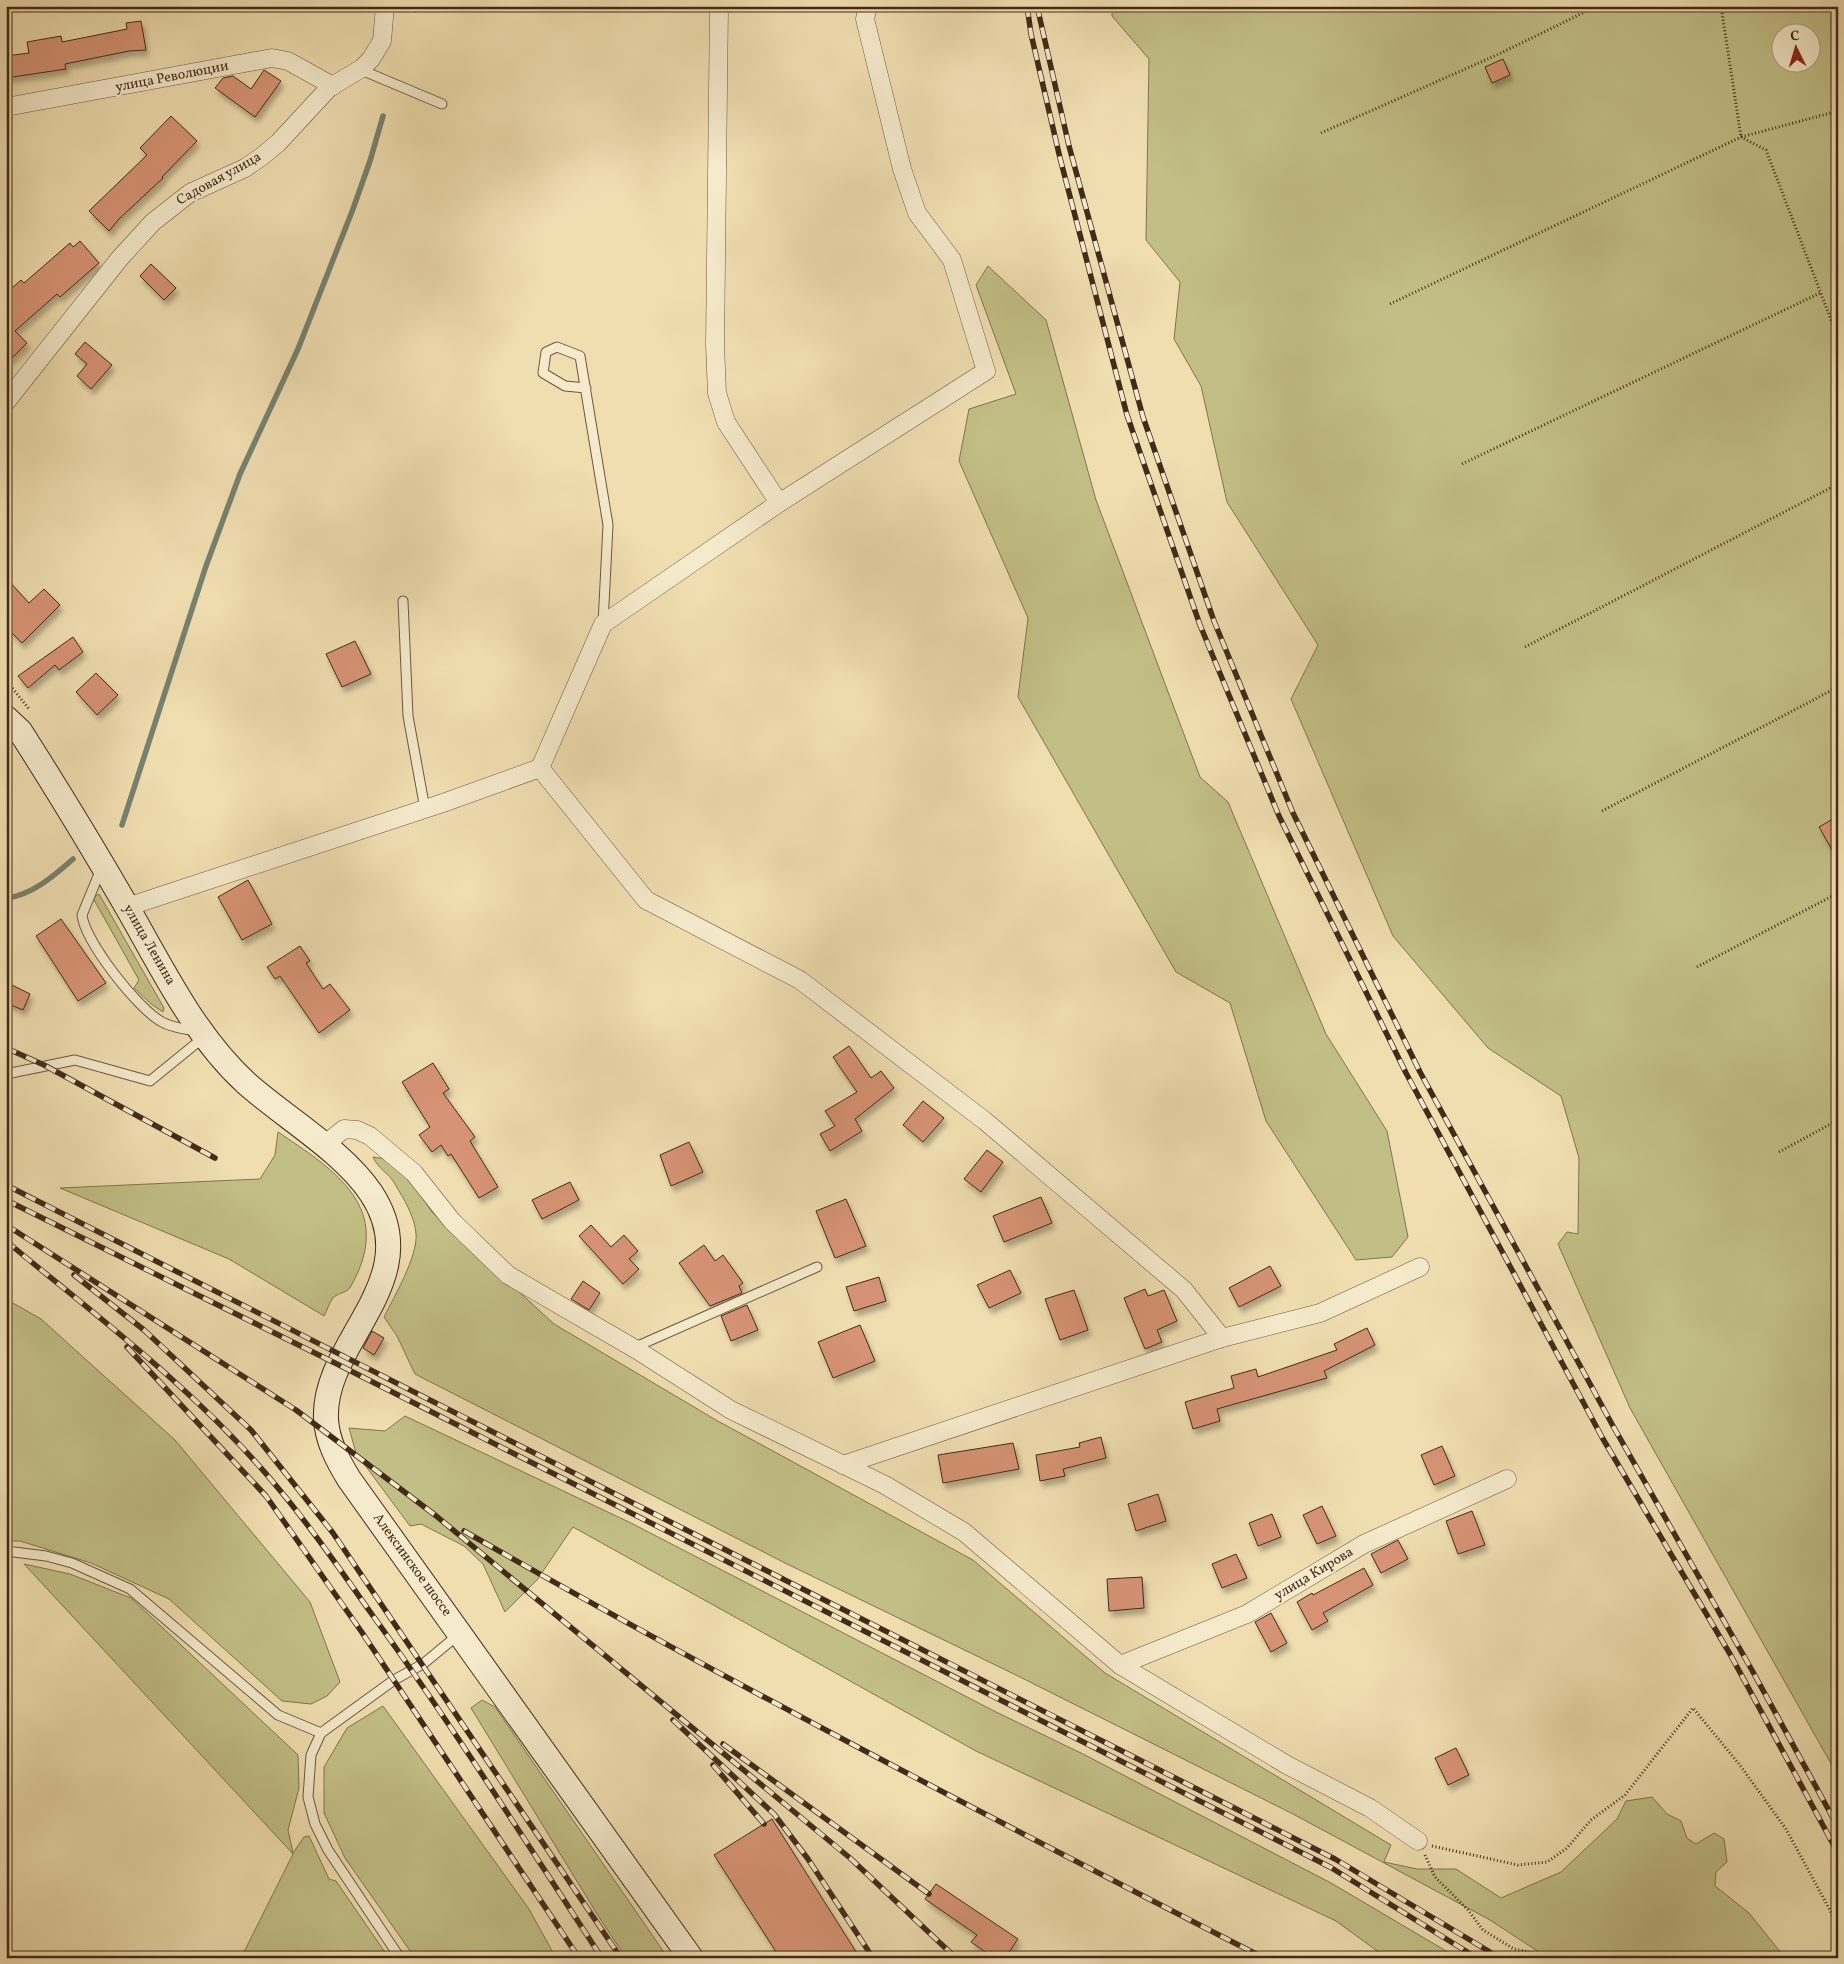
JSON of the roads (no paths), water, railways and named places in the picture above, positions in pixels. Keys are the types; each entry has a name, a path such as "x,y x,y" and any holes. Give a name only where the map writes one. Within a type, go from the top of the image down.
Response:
{"main road":[{"name":"улица Ленина","path":"6,718 20,731 39,761 203,1035 230,1068 246,1083 323,1146"},
{"name":"Алексинское шоссе","path":"323,1146 356,1174 377,1203 385,1224 388,1253 374,1300 344,1355 329,1390 326,1419 331,1442 350,1479 461,1632 690,1958"}],"street":[{"name":"Садовая улица","path":"6,402 120,258 153,222 190,193 244,168 261,157 278,143 333,86 371,59 379,48 384,33 385,6"},
{"path":"719,6 715,345 717,392 726,422 779,503"},
{"path":"127,907 425,809 540,768 603,624 779,503 986,372 952,260 918,213 902,169 866,19 868,6"},
{"name":"улица Революции","path":"6,107 272,58 288,61 333,86"},
{"path":"540,768 646,900 800,980 985,1121 1184,1290 1222,1338"},
{"path":"323,1146 344,1129 357,1130 370,1136 414,1173 452,1220 508,1275 633,1348 731,1410 884,1486 964,1532 1120,1665 1287,1766 1370,1808 1418,1841"},
{"path":"843,1465 1222,1338 1320,1314 1420,1267"},
{"name":"улица Кирова","path":"1120,1665 1247,1614 1364,1544 1507,1479"}],"lane":[{"path":"359,69 442,104"},
{"path":"586,388 565,386 544,373 546,352 557,347 580,356 586,388 608,526 603,624"},
{"path":"403,601 408,716 425,809"},
{"path":"102,866 82,915 109,968 150,1014 161,1022 172,1027 203,1035"},
{"path":"6,1074 75,1060 150,1081 203,1035"},
{"path":"633,1348 817,1267"},
{"path":"6,1551 46,1556 72,1563 130,1589 278,1715 321,1733"},
{"path":"400,1958 328,1850 315,1824 308,1797 311,1755 321,1733 394,1680 423,1664 461,1632"}],"waterway":[{"path":"122,825 206,566 240,474 298,349 353,209 383,116"},
{"path":"6,898 33,889 73,859"}],"railway":[{"path":"1027,6 1031,34 1060,158 1127,415 1200,625 1279,816 1406,1073 1603,1439 1730,1654 1838,1853"},
{"path":"1037,6 1069,146 1143,417 1214,621 1293,813 1420,1072 1613,1426 1753,1672 1838,1827"},
{"path":"6,1048 44,1065 215,1158"},
{"path":"6,1185 1335,1859 1500,1958"},
{"path":"6,1200 339,1365 1330,1867 1477,1958"},
{"path":"6,1225 296,1410 435,1515 850,1858 956,1958"},
{"path":"6,1241 113,1328 216,1420 248,1453 303,1518 431,1698 602,1958"},
{"path":"74,1275 144,1330 251,1430 333,1533 621,1958"},
{"path":"127,1347 266,1496 361,1631 579,1958"},
{"path":"464,1531 761,1696 1264,1958"},
{"path":"673,1720 774,1814 808,1859 873,1958"},
{"path":"723,1744 929,1894"},
{"path":"713,1765 764,1824"}]}
